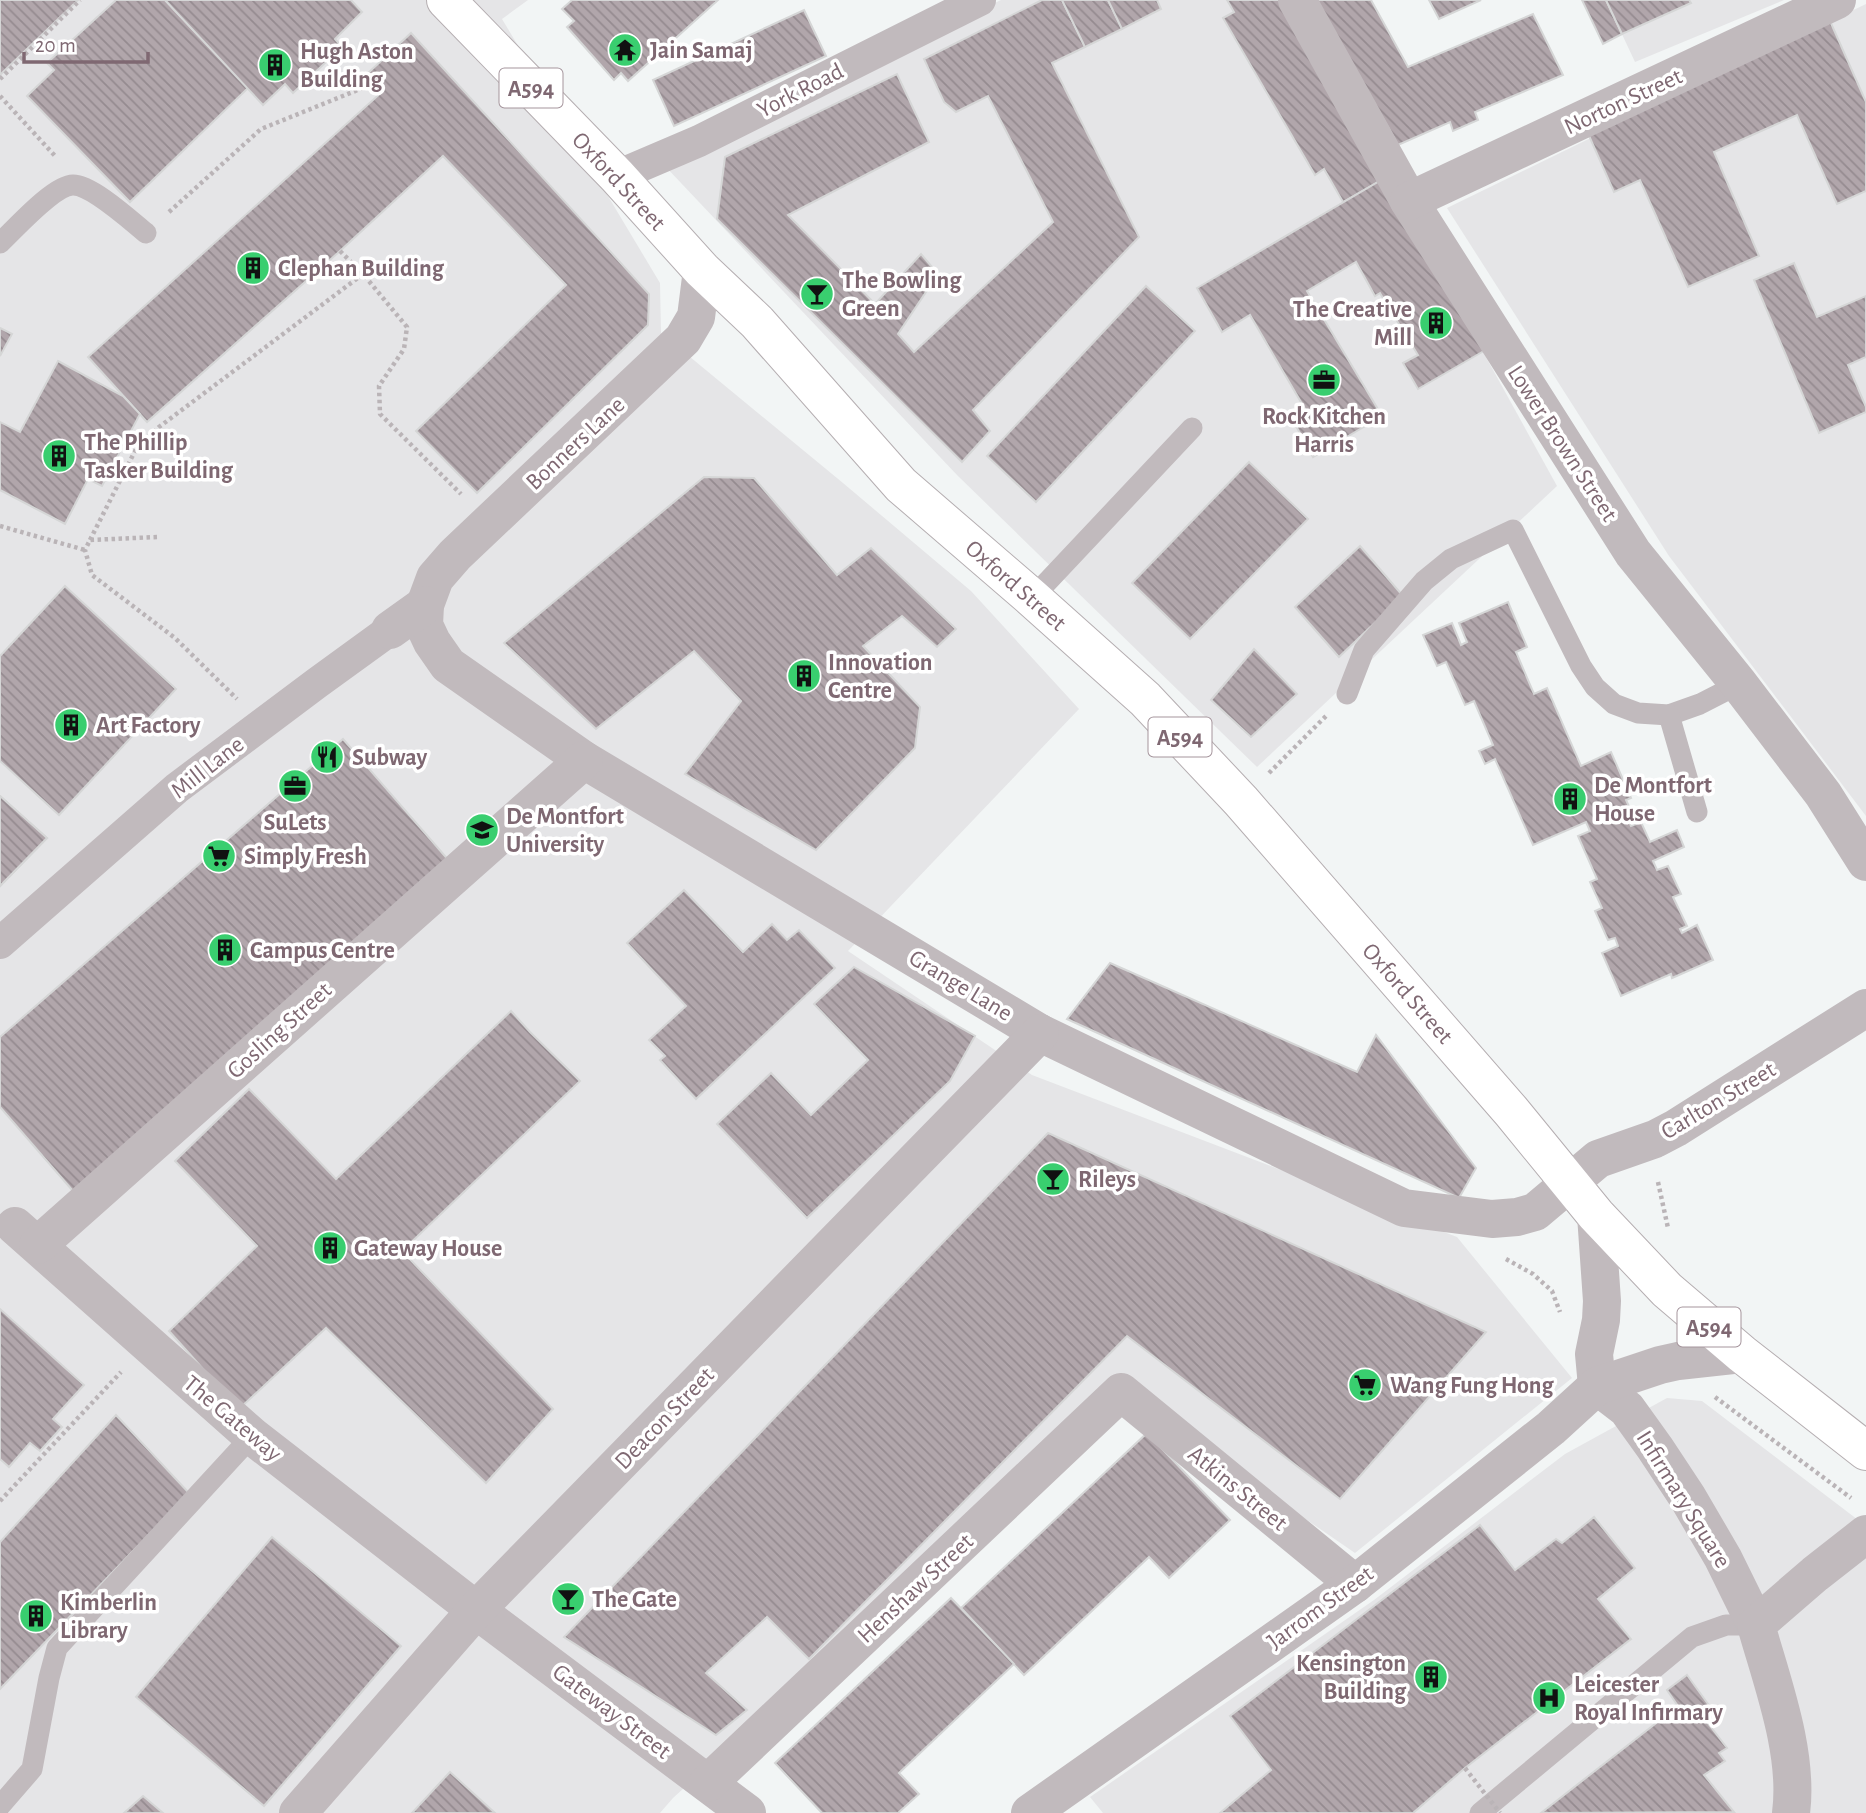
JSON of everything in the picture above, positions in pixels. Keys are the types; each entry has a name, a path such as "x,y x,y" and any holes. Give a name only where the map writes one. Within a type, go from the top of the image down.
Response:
{"main road":[{"name":"Oxford Street","path":"446,0 617,176 702,270 757,322 901,485 1145,699 1241,801 1511,1111 1569,1185"},
{"name":"A594","path":"1569,1185 1595,1216 1667,1290 1742,1354 1866,1451"}],"street":[{"name":"York Road","path":"617,176 699,141 980,0"},
{"name":"Lower Brown Street","path":"1297,0 1409,201 1633,553 1739,684 1823,794 1866,862"},
{"name":"Norton Street","path":"1409,201 1837,0"},
{"name":"Bonners Lane","path":"425,605 435,578 455,555 682,340 696,317 702,270"},
{"name":"Mill Lane","path":"0,943 177,788 425,605"},
{"name":"Grange Lane","path":"425,605 424,625 447,665 584,760 1041,1032 1404,1208 1492,1219 1517,1217 1535,1212 1569,1185"},
{"name":"Gosling Street","path":"18,1228 584,760"},
{"name":"Carlton Street","path":"1569,1185 1598,1159 1655,1139 1676,1128 1866,1008"},
{"name":"Deacon Street","path":"298,1813 476,1610 1041,1032"},
{"path":"1595,1216 1602,1301 1594,1354 1597,1386"},
{"name":"The Gateway","path":"18,1228 252,1436 476,1610"},
{"name":"Jarrom Street","path":"1030,1813 1355,1584 1551,1428 1597,1386 1660,1365 1742,1354"},
{"name":"Infirmary Square","path":"1597,1386 1627,1409 1655,1448 1723,1558 1756,1625 1790,1752 1791,1813"},
{"name":"Atkins Street","path":"1121,1392 1355,1584"},
{"name":"Henshaw Street","path":"708,1783 1121,1392"},
{"path":"1756,1625 1815,1574 1863,1520"},
{"name":"Gateway Street","path":"476,1610 747,1813"}],"lane":[{"path":"0,243 55,191 72,185 90,190 146,233"},
{"path":"1032,598 1192,428"},
{"path":"1347,694 1364,650 1424,581 1451,559 1513,530 1581,666 1595,687 1614,704 1638,713 1669,715 1700,704 1739,684"},
{"path":"1669,715 1697,812"},
{"path":"0,1806 32,1769 57,1648 252,1436"},
{"path":"1480,1813 1692,1637 1726,1625 1756,1625"}],"path":[{"path":"0,79 80,0"},
{"path":"146,233 261,128 375,83"},
{"path":"0,96 68,170 72,185"},
{"path":"340,251 407,327 404,349 379,386 380,414 491,522"},
{"path":"263,723 175,638 92,575 85,550 136,449 159,427 363,274"},
{"path":"0,526 85,550"},
{"path":"90,540 157,537"},
{"path":"1241,801 1347,694"},
{"path":"1655,1139 1657,1176 1666,1225 1672,1235"},
{"path":"0,1501 147,1344"},
{"path":"1660,1365 1676,1389 1706,1391 1863,1520"},
{"path":"1465,1768 1500,1813"}],"shaded area":[{"name":"De Montfort University","path":"0,0 528,0 502,19 660,283 661,333 971,591 1079,709 848,951 1032,1075 1457,1237 1572,1378 1355,1553 1121,1392 673,1798 660,1813 0,1813"},
{"path":"1001,0 1289,0 1557,486 1257,767 957,475 664,165"},
{"path":"1606,0 1784,0 1635,62"},
{"path":"1866,4 1866,816 1669,556 1447,208"},
{"name":"Leicester Royal Infirmary","path":"1667,1398 1702,1401 1866,1526 1866,1813 1103,1813 1090,1797 1374,1600 1565,1454"}],"building":[{"path":"0,0 78,0 0,75"},
{"path":"116,0 165,0 248,88 130,202 27,96 54,70 47,63"},
{"name":"Hugh Aston Building","path":"165,0 351,0 362,12 335,39 342,47 293,93 285,84 263,105"},
{"name":"Jain Samaj","path":"572,0 718,0 628,81 621,73 614,80 567,27 574,21 562,9"},
{"path":"1042,0 1062,0 1085,47 1052,63 1139,237 973,410 990,431 962,462 717,219 725,157 897,74 929,142 788,215 875,304 921,254 938,274 898,334 914,352 1053,222 988,96 956,112 944,102 924,59"},
{"path":"1062,0 1108,0 1122,29 1085,47"},
{"path":"1108,0 1157,0 1161,9 1122,29"},
{"path":"1227,0 1281,0 1383,179 1343,202 1324,169 1315,175 1223,18 1234,12"},
{"path":"1316,0 1371,0 1408,67 1533,14 1563,75 1475,112 1478,120 1453,131 1450,122 1398,145"},
{"path":"1429,0 1481,0 1439,19"},
{"path":"1582,0 1606,0 1622,34 1603,44"},
{"path":"1606,0 1689,0 1691,3 1622,34"},
{"path":"804,10 826,56 674,126 653,80"},
{"path":"1830,21 1866,102 1866,191 1837,204 1797,115 1714,152 1759,256 1688,287 1640,180 1614,192 1586,129"},
{"name":"Clephan Building","path":"411,33 649,294 648,325 477,493 416,431 566,285 443,156 147,422 88,357 383,91 367,74"},
{"name":"The Creative Mill","path":"1383,179 1489,348 1418,389 1403,363 1418,355 1380,293 1375,296 1356,262 1307,291 1382,416 1313,457 1291,417 1305,409 1250,315 1222,332 1197,288"},
{"path":"1794,263 1817,317 1866,296 1866,357 1848,365 1866,412 1819,433 1754,280"},
{"path":"1146,286 1195,331 1036,502 987,456"},
{"path":"0,328 12,334 0,356"},
{"name":"The Phillip Tasker Building","path":"58,361 123,396 140,414 102,486 88,479 65,524 0,490 0,422 20,432"},
{"path":"1249,462 1308,519 1190,639 1132,583"},
{"name":"Innovation Centre","path":"704,477 754,478 837,575 871,548 956,629 937,647 902,616 863,646 920,707 915,748 816,850 685,774 741,701 694,651 596,729 504,643"},
{"path":"1360,546 1403,596 1339,657 1295,607"},
{"name":"Art Factory","path":"65,586 176,689 59,815 0,761 0,656"},
{"name":"De Montfort House","path":"1508,602 1527,647 1516,652 1534,694 1547,688 1581,766 1611,752 1631,798 1626,800 1633,815 1627,817 1631,826 1641,822 1650,842 1677,830 1684,847 1653,861 1657,870 1668,866 1681,894 1673,897 1687,926 1680,929 1682,933 1697,925 1713,960 1672,978 1671,974 1621,996 1602,953 1618,946 1615,938 1608,940 1595,911 1602,908 1590,882 1597,879 1578,836 1590,831 1586,822 1533,845 1495,759 1485,764 1479,751 1493,745 1474,701 1465,705 1446,662 1437,666 1423,635 1452,623 1461,645 1467,642 1459,623"},
{"path":"1254,649 1297,694 1251,737 1211,700"},
{"name":"Campus Centre","path":"343,739 451,863 73,1191 0,1107 0,1037"},
{"path":"0,796 47,838 0,886"},
{"path":"0,796 47,838 0,886"},
{"path":"684,890 743,952 772,924 787,940 799,930 835,968 696,1099 660,1060 665,1056 649,1040 686,1006 627,943"},
{"path":"1110,963 1357,1072 1376,1035 1476,1168 1459,1198 1067,1019"},
{"path":"854,967 975,1036 950,1081 807,1218 717,1124 771,1073 811,1115 868,1060 814,1004"},
{"name":"Gateway House","path":"511,1011 580,1081 402,1251 553,1409 486,1483 326,1328 239,1409 169,1331 257,1246 175,1161 249,1089 336,1179"},
{"path":"1048,1133 1486,1332 1340,1499 1127,1336 809,1659 767,1617 706,1673 747,1710 716,1735 564,1637"},
{"path":"0,1309 84,1385 53,1419 62,1427 40,1451 30,1443 9,1467 0,1459"},
{"name":"Kimberlin Library","path":"116,1415 189,1493 0,1689 0,1542"},
{"path":"1147,1433 1230,1520 1169,1578 1149,1557 1024,1675 961,1608"},
{"name":"Kensington Building","path":"1594,1517 1635,1568 1598,1599 1631,1639 1465,1768 1413,1813 1220,1813 1271,1770 1230,1716 1480,1525 1515,1570 1556,1539 1562,1543"},
{"path":"272,1537 401,1646 264,1806 136,1697"},
{"path":"951,1598 1014,1664 899,1773 919,1794 898,1813 822,1813 775,1763"},
{"path":"1687,1675 1716,1715 1707,1722 1727,1748 1719,1753 1725,1761 1704,1775 1734,1812 1541,1813 1678,1706 1667,1690"},
{"path":"450,1772 495,1813 412,1813"},
{"path":"143,1796 163,1813 124,1813"}],"place":[{"name":"Jain Samaj","path":"625,50"},
{"name":"Hugh Aston Building","path":"275,65"},
{"name":"Clephan Building","path":"253,268"},
{"name":"The Bowling Green","path":"817,294"},
{"name":"The Creative Mill","path":"1436,323"},
{"name":"Rock Kitchen Harris","path":"1324,380"},
{"name":"The Phillip Tasker Building","path":"59,456"},
{"name":"Innovation Centre","path":"804,676"},
{"name":"Art Factory","path":"71,725"},
{"name":"Subway","path":"327,757"},
{"name":"SuLets","path":"295,786"},
{"name":"De Montfort House","path":"1570,799"},
{"name":"De Montfort University","path":"482,830"},
{"name":"Simply Fresh","path":"219,856"},
{"name":"Campus Centre","path":"225,950"},
{"name":"Rileys","path":"1053,1179"},
{"name":"Gateway House","path":"330,1248"},
{"name":"Wang Fung Hong","path":"1365,1385"},
{"name":"The Gate","path":"568,1599"},
{"name":"Kimberlin Library","path":"36,1616"},
{"name":"Kensington Building","path":"1431,1677"},
{"name":"Leicester Royal Infirmary","path":"1549,1698"}]}
